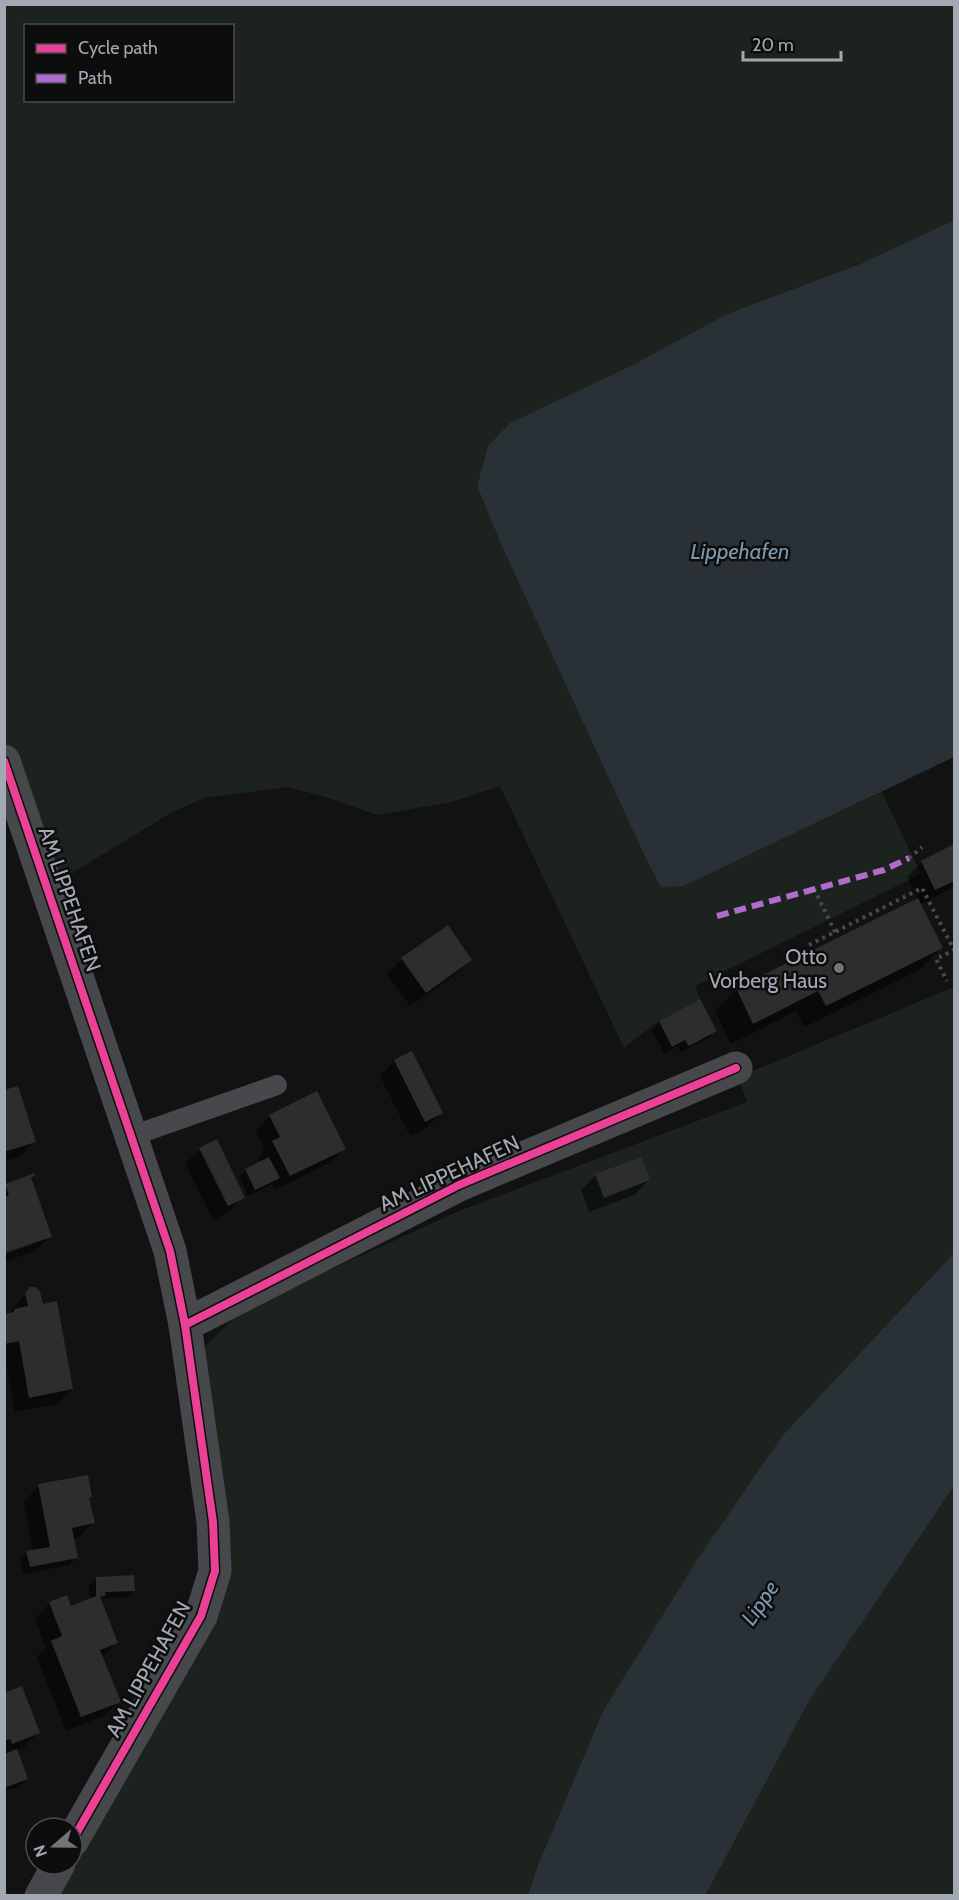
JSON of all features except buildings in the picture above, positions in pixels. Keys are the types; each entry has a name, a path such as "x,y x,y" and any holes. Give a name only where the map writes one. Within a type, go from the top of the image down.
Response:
{"street":[{"name":"AM LIPPEHAFEN","path":"4,761 170,1251 185,1325 213,1522 215,1571 201,1616 84,1820"},
{"name":"AM LIPPEHAFEN","path":"185,1325 459,1185 736,1068"},
{"path":"41,1896 52,1876"}],"lane":[{"path":"132,1136 277,1085"}],"path":[{"path":"909,858 922,847"},
{"path":"809,945 922,888 954,950 936,959 947,981"},
{"path":"814,889 835,932"}],"shaded area":[{"path":"4,5 954,5 954,220 860,264 727,314 488,446 477,486 500,542 645,857 661,886 684,886 882,792 921,874 695,986 700,999 659,1021 624,1048 500,786 452,802 377,815 329,798 288,787 203,798 169,814 51,886 4,750"},
{"path":"954,987 954,1253 783,1435 603,1711 538,1865 528,1895 45,1896 57,1876 84,1876 84,1828 206,1617 194,1358 242,1310 459,1211 747,1102 738,1077"},
{"path":"954,1486 954,1895 706,1896 809,1701"}],"water":[{"name":"Lippehafen","path":"954,220 954,757 684,886 661,887 645,857 500,542 477,486 488,446 510,423 631,366 727,314 860,264"},
{"name":"Lippe","path":"954,1253 954,1486 809,1701 706,1895 528,1895 538,1865 603,1711 697,1560 783,1435"}],"marked path":[{"path":"717,916 884,870 909,858"}],"cycle path":[{"path":"4,761 170,1251 185,1325 213,1522 215,1571 201,1616 84,1820"},
{"path":"185,1325 459,1185 736,1068"}],"place":[{"name":"Otto Vorberg Haus","path":"839,968"}]}
